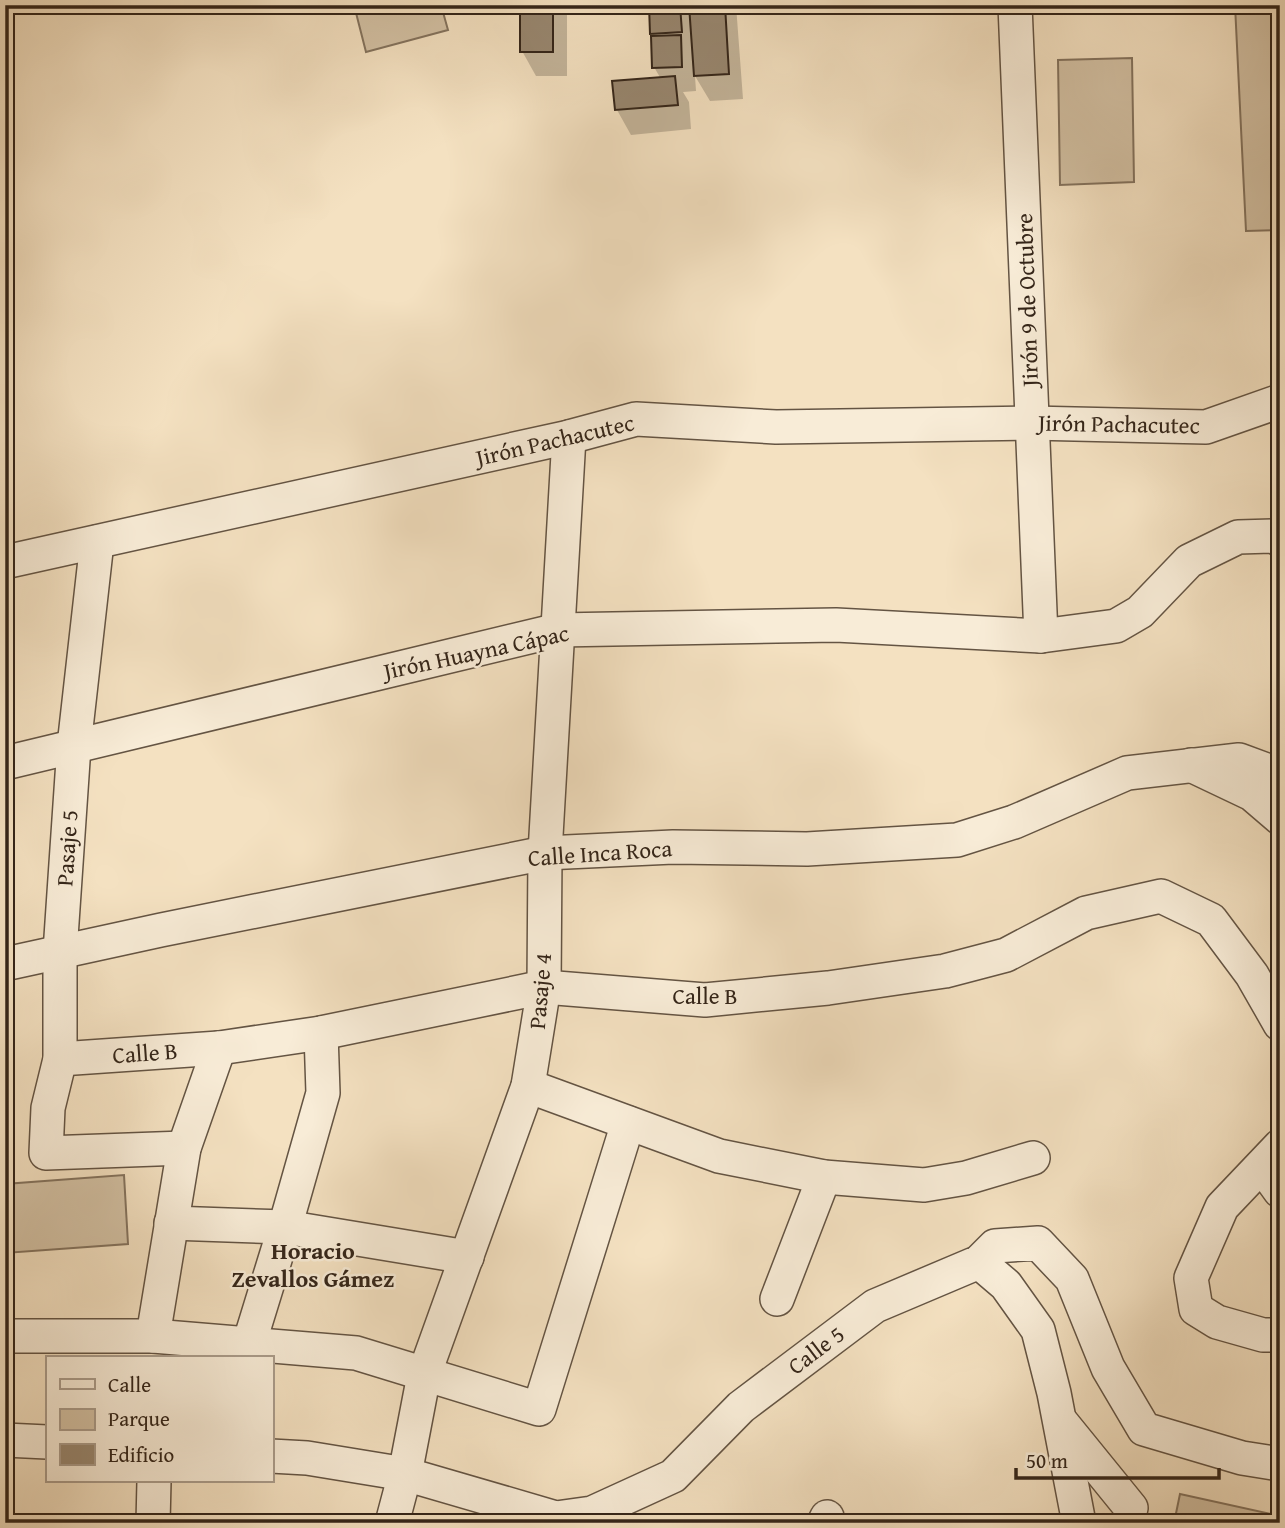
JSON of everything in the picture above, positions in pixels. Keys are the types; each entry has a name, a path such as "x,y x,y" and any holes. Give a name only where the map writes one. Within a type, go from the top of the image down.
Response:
{"street":[{"name":"Jirón 9 de Octubre","path":"1015,5 1041,636"},
{"name":"Jirón Pachacutec","path":"5,562 569,437 636,419 776,427 1031,423 1206,427 1280,401"},
{"name":"Pasaje 4","path":"392,1523 405,1474 424,1375 528,1086 544,987 545,853 569,437"},
{"name":"Jirón Huayna Cápac","path":"5,763 558,630 836,625 1041,636 1116,626 1140,612 1189,561 1238,537 1274,536 1280,540"},
{"name":"Pasaje 5","path":"97,542 74,746 60,952 60,1059 48,1108 46,1153 184,1148"},
{"name":"Calle Inca Roca","path":"5,964 545,853 673,846 807,849 957,840 1014,822 1127,773 1239,760 1280,775"},
{"path":"1191,765 1252,794 1280,818"},
{"name":"Calle B","path":"60,1059 219,1048 321,1033 544,987 705,1000 880,981 945,971 1006,955 1086,913 1161,896 1211,920 1252,975 1280,1024"},
{"path":"249,1344 323,1093 321,1033"},
{"path":"153,1336 184,1148 219,1048"},
{"path":"528,1086 719,1156 824,1177 924,1185 966,1178 1033,1158"},
{"path":"5,1336 153,1336 356,1353 539,1409 628,1123"},
{"path":"1274,1168 1222,1207 1191,1278 1196,1309 1217,1322 1263,1335 1280,1335"},
{"path":"777,1299 824,1177"},
{"path":"171,1223 285,1227 467,1257"},
{"name":"Calle 5","path":"273,1456 307,1458 405,1474 556,1518 592,1513 673,1476 741,1407 875,1306 979,1262 995,1246 1038,1243 1072,1279 1108,1368 1144,1429 1242,1458 1280,1464"},
{"path":"979,1262 1006,1285 1038,1330 1079,1523"},
{"path":"1059,1419 1131,1508"},
{"path":"5,1440 46,1442"},
{"path":"153,1523 154,1482"}],"green space":[{"path":"354,5 441,5 448,30 366,52"},
{"path":"1235,5 1280,5 1280,230 1246,231"},
{"path":"1132,58 1134,182 1060,185 1058,60"},
{"path":"124,1175 128,1244 5,1253 5,1184"},
{"path":"1180,1494 1280,1516 1280,1523 1174,1523"}],"building":[{"path":"520,5 553,5 553,52 520,52"},
{"path":"649,5 680,5 682,32 650,34"},
{"path":"689,5 725,5 729,74 694,76"},
{"path":"681,35 682,67 652,68 651,36"},
{"path":"675,76 678,105 615,110 612,81"}],"district":[{"name":"Horacio Zevallos Gámez","path":"313,1265"}]}
